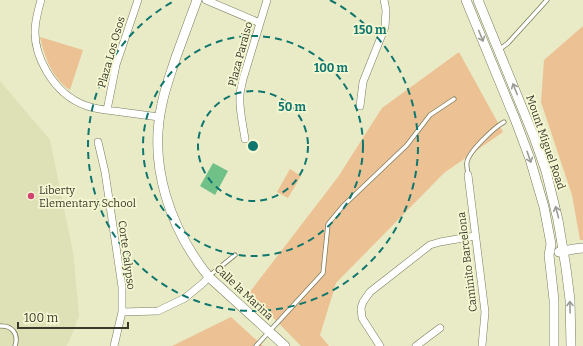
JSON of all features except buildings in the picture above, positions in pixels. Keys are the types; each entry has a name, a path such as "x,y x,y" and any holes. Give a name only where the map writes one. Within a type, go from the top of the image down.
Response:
{"street":[{"path":"41,0 36,20 36,38 40,56 48,73 58,87 72,98 87,106 159,117"},
{"name":"Plaza Los Osos","path":"107,110 116,65 138,0"},
{"name":"Calle la Marina","path":"197,0 166,86 159,117 159,160 164,188 172,216 184,242 200,266 209,277 285,346"},
{"path":"206,0 260,23"},
{"name":"Plaza Paraiso","path":"245,139 240,96 243,79 267,0"},
{"path":"360,106 363,82 385,27 386,10 384,0"},
{"name":"Mount Miguel Road","path":"466,0 515,119 530,159 544,208 551,244 549,255 554,300 554,346"},
{"name":"Mount Miguel Road","path":"478,0 534,137 546,171 558,220 563,251 570,300 571,346"},
{"name":"Corte Calypso","path":"98,142 105,172 122,287 122,312 114,346"},
{"name":"Caminito Barcelona","path":"468,175 485,312 482,346"},
{"path":"380,346 362,318 361,308 370,292 430,245 475,236"},
{"path":"549,255 583,248"},
{"path":"122,312 158,311 185,298 209,277"},
{"path":"416,346 440,328"}],"lane":[{"path":"499,50 548,0"},
{"path":"256,346 323,273 328,224 342,206 407,145 430,115 454,100"},
{"path":"468,175 467,162 471,154 483,140 504,122"},
{"path":"209,277 234,255"},
{"path":"0,326 6,326 13,331 16,339 14,346"}],"shaded area":[{"path":"583,26 583,240 580,240 572,195 541,102 544,60"},
{"path":"40,37 83,50 70,90 58,80 50,67"},
{"path":"459,52 503,132 444,173 336,283 320,335 329,346 301,346 249,293 338,177 382,108"},
{"name":"Liberty Elementary School","path":"0,81 50,140 73,252 79,316 66,346 0,346"},
{"path":"213,163 228,171 215,195 200,186"},
{"path":"290,169 301,176 288,198 277,192"},
{"path":"231,317 263,346 172,346"}],"place":[{"name":"Liberty Elementary School","path":"31,196"}]}
